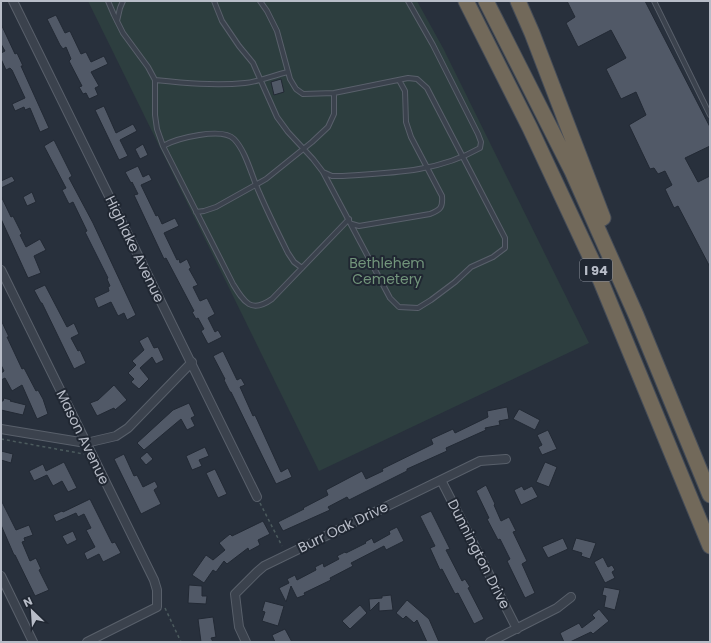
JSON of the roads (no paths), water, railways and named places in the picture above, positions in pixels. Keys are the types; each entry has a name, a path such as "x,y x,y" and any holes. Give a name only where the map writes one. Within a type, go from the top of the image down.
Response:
{"highway":[{"name":"I 94","path":"466,1 537,142 595,267 710,546"},
{"name":"I 94","path":"486,1 572,171 624,288 710,495"},
{"path":"518,1 532,33 609,234 624,288"}],"street":[{"name":"Highlake Avenue","path":"13,1 257,496"},
{"name":"Mason Avenue","path":"1,270 154,580 157,590 157,607 86,642"},
{"path":"1,429 86,443 116,436 128,428 192,362"},
{"name":"Burr Oak Drive","path":"246,642 239,626 235,594 256,572 264,566 480,461 506,459"},
{"name":"Dunnington Drive","path":"441,480 517,629"},
{"path":"1,576 33,642"},
{"path":"490,642 557,608 571,597"}],"lane":[{"path":"108,1 123,33 155,80 154,101 157,129 163,146 240,297 247,303 254,306 264,305 272,299 349,219"},
{"path":"117,21 123,1"},
{"path":"214,1 222,21 253,63 277,117 288,132 313,158 323,172 390,298 399,306 418,308 455,282 471,267 493,257 505,248 505,238 427,88 417,79 399,80 334,93 303,94 296,89 290,79 277,31 260,1"},
{"path":"323,172 332,176 340,176 410,172 463,157 480,148 481,142 433,45 408,1"},
{"path":"654,1 710,115"},
{"path":"155,80 216,84 247,83 288,72"},
{"path":"352,224 359,226 430,214 438,210 443,204 442,196 411,137 406,122 405,91 399,80"},
{"path":"196,212 216,207 256,185 304,149 328,127 334,114 334,93"},
{"path":"163,146 178,139 212,134 225,134 234,138 288,253 294,262 302,268"}],"park label":[{"name":"Bethlehem Cemetery","path":"387,272"}]}
